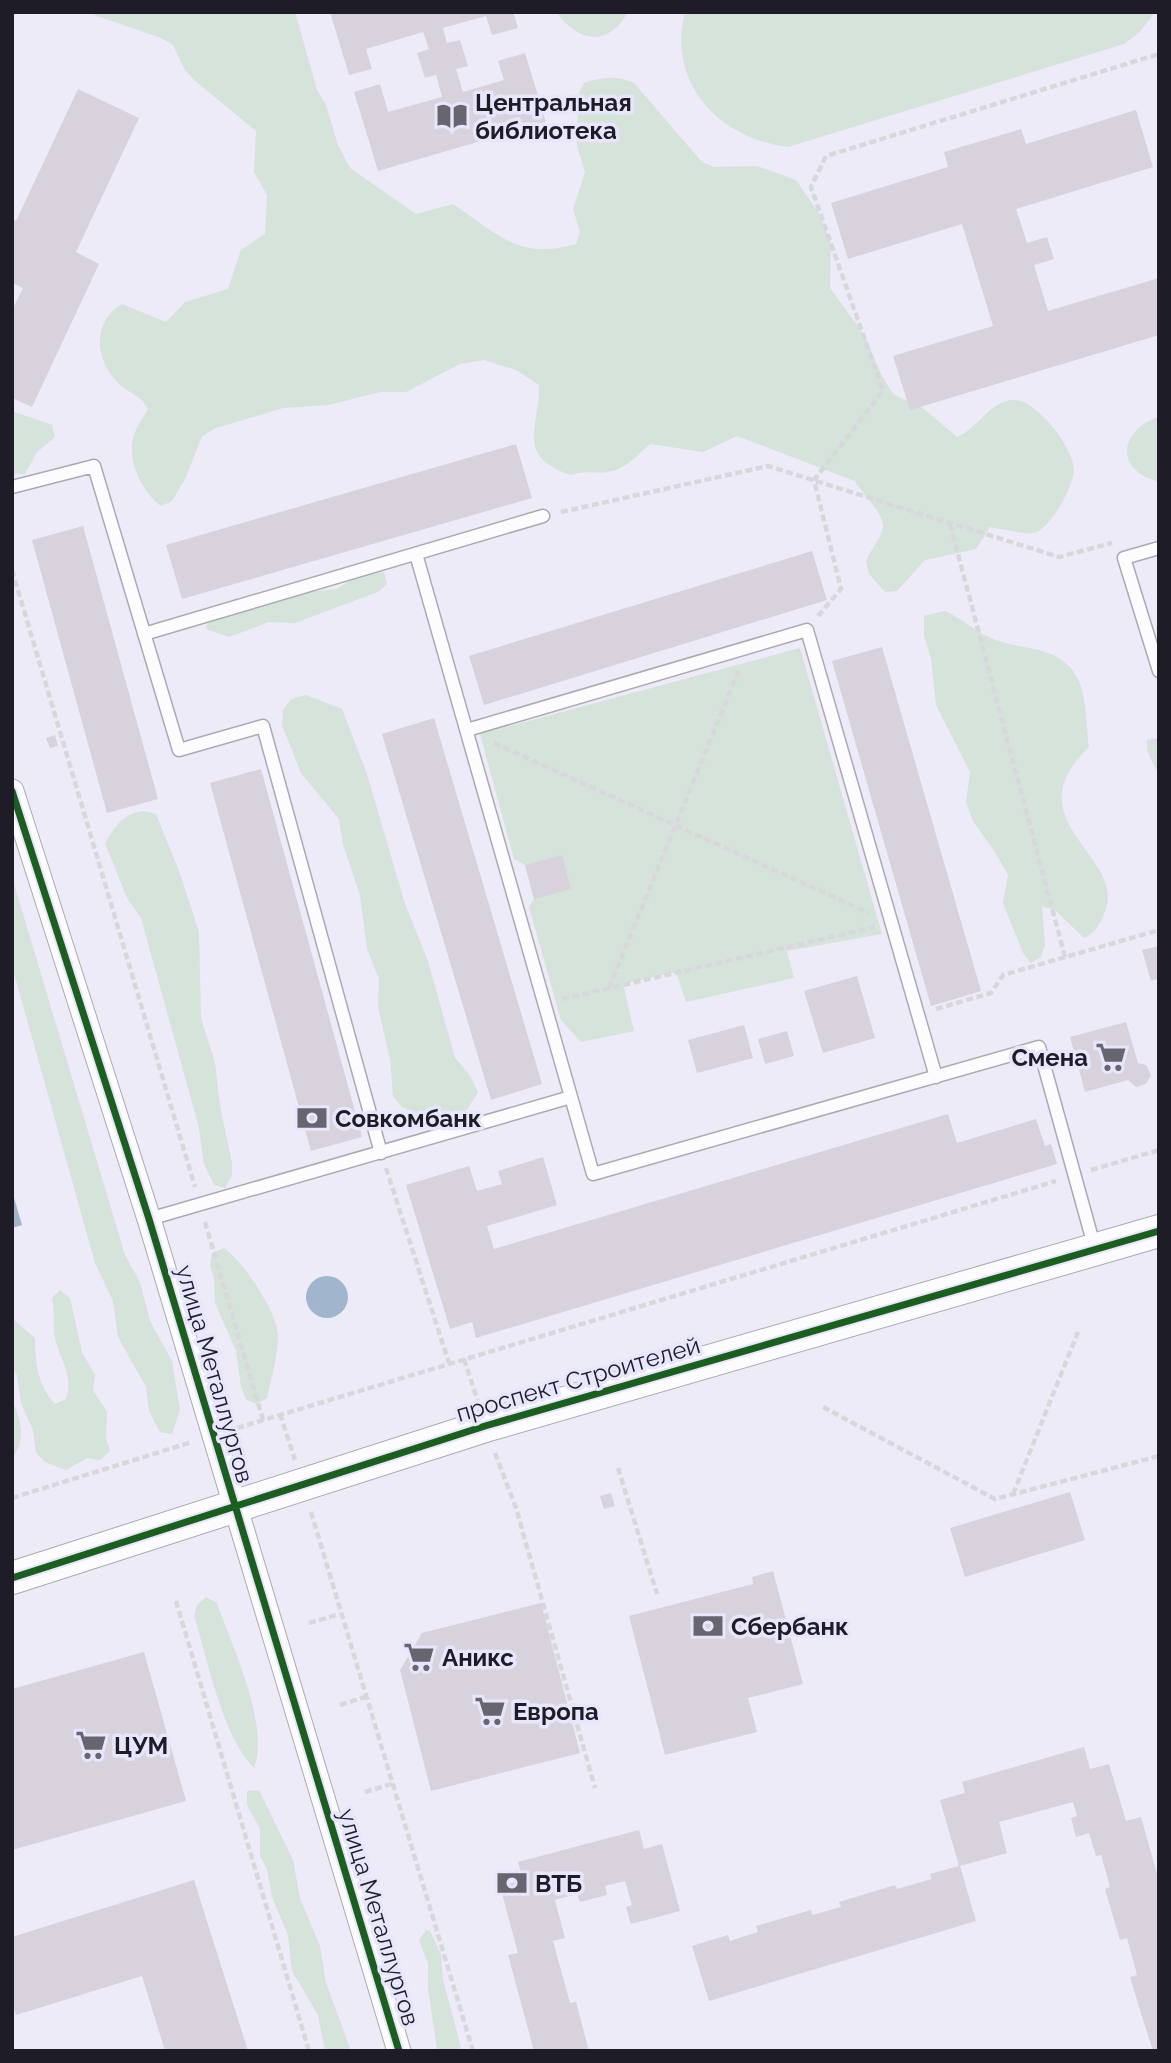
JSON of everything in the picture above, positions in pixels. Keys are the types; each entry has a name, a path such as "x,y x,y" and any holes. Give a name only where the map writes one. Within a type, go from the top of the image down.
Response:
{"street":[{"name":"улица Металлургов","path":"12,791 149,1219 399,2051"},
{"name":"проспект Строителей","path":"12,1578 485,1426 1159,1231"}],"lane":[{"path":"12,487 94,466 179,750 263,726 381,1153"},
{"path":"144,635 543,516"},
{"path":"1159,548 1124,558 1159,671"},
{"path":"416,554 593,1174 1038,1047 1095,1249"},
{"path":"467,730 807,630 936,1077"},
{"path":"149,1219 571,1097"}],"path":[{"path":"814,480 883,391 811,187 826,156 1159,54"},
{"path":"543,516 768,466 1059,557 1116,542 1124,558"},
{"path":"807,630 841,589 814,480"},
{"path":"949,523 1065,957"},
{"path":"12,570 263,1420"},
{"path":"609,988 749,647"},
{"path":"467,730 892,923"},
{"path":"545,1003 892,923"},
{"path":"918,1014 990,993 1003,975 1159,930"},
{"path":"12,1498 449,1363 1159,1150"},
{"path":"381,1153 449,1363"},
{"path":"1012,1494 1078,1332"},
{"path":"823,1407 995,1499 1159,1456"},
{"path":"280,1415 473,2051"},
{"path":"618,1468 657,1594"},
{"path":"516,1508 595,1788"},
{"path":"176,1601 309,2051"},
{"path":"309,1623 340,1614"},
{"path":"340,1705 365,1697"},
{"path":"365,1792 392,1784"}],"shaded area":[{"path":"86,12 295,12 317,90 326,105 338,145 350,168 416,214 453,204 510,242 539,249 576,244 580,232 573,209 585,172 577,146 578,95 584,83 609,78 634,83 702,162 714,167 757,166 796,180 820,215 831,243 830,288 865,336 881,374 893,394 924,409 957,437 998,405 1014,400 1023,402 1052,426 1067,449 1074,469 1066,496 1040,530 1023,533 990,527 976,549 925,560 897,591 885,592 869,574 866,562 882,531 882,522 855,481 737,436 703,452 650,444 617,469 571,475 553,467 542,459 536,450 534,439 539,385 516,370 484,360 460,364 406,392 380,392 329,405 283,408 216,428 202,436 186,477 172,501 161,506 143,486 133,461 134,435 148,409 111,374 101,353 101,331 112,312 122,304 166,322 185,302 228,289 241,250 265,234 267,195 254,172 256,131 194,80 185,70 173,45 161,38"},
{"path":"556,12 628,12 611,31 593,37 574,30"},
{"path":"685,12 1155,12 1140,32 1124,44 788,147 741,133 721,120 704,104 692,84 684,62 681,38"},
{"path":"12,411 52,425 55,437 37,452 25,474 12,474"},
{"path":"1159,417 1159,482 1138,472 1127,456 1127,447 1142,425"},
{"path":"384,572 387,584 378,592 295,623 269,622 229,637 206,629 209,617 309,592 336,589 357,577"},
{"path":"945,611 989,637 1056,656 1068,665 1081,687 1089,747 1068,774 1062,797 1066,818 1102,874 1108,893 1104,914 1096,929 1084,938 1055,910 1042,907 1045,945 1041,957 1031,963 1023,953 1003,903 1008,875 973,821 966,802 970,772 936,705 931,659 924,635 924,616"},
{"path":"800,648 882,934 787,951 794,978 686,1002 676,972 623,984 634,1031 581,1042 561,1020 529,907 534,899 525,865 514,859 480,734"},
{"path":"306,695 342,709 367,774 405,904 428,961 455,1058 469,1074 478,1092 467,1110 437,1115 419,1114 402,1107 393,1096 390,1059 378,1007 379,979 367,949 360,895 343,844 339,819 301,773 282,725 283,710 291,699"},
{"path":"1159,738 1159,775 1147,751 1147,740"},
{"path":"143,811 156,814 199,932 201,1018 215,1063 220,1106 232,1163 232,1175 225,1188 214,1185 204,1164 199,1128 141,918 127,898 105,843 125,818"},
{"path":"12,877 125,1255 140,1282 150,1321 172,1361 180,1410 172,1434 160,1432 149,1411 146,1387 118,1337 113,1301 95,1263 12,966"},
{"path":"224,1248 241,1264 259,1289 277,1329 276,1354 267,1398 256,1404 246,1399 241,1387 236,1351 215,1303 214,1278 210,1266 212,1253"},
{"path":"60,1290 70,1298 82,1352 95,1375 93,1390 107,1412 106,1439 110,1451 100,1460 87,1458 66,1470 45,1462 36,1452 33,1430 21,1403 17,1375 12,1367 12,1318 35,1338 39,1374 49,1397 55,1404 66,1399 67,1373 54,1333 52,1298"},
{"path":"12,1401 18,1416 21,1438 12,1458"},
{"path":"206,1597 217,1603 247,1686 257,1730 258,1750 254,1768 233,1737 225,1717 194,1616 197,1605"},
{"path":"259,1790 293,1860 300,1898 320,1946 326,1983 351,2051 325,2051 318,2015 292,1971 288,1935 272,1897 267,1869 260,1856 260,1829 247,1805 247,1791"},
{"path":"426,1930 430,1931 441,1954 443,1980 462,2051 437,2049 428,1988 428,1964 419,1940"}],"water":[{"path":"12,1191 22,1225 12,1228"},
{"path":"327,1276 342,1282 348,1297 342,1312 327,1318 312,1312 306,1297 312,1282"}],"building":[{"path":"330,12 513,12 518,28 492,35 486,16 443,28 447,43 460,40 468,66 456,69 463,92 504,80 498,61 525,53 546,122 378,171 354,92 380,84 388,112 442,97 436,75 425,78 417,53 429,49 423,32 366,49 372,69 349,75"},
{"path":"78,89 139,118 76,252 99,264 32,407 12,398 12,310 23,288 12,283 12,219 16,221"},
{"path":"1136,110 1153,167 1016,209 1027,243 1047,237 1054,259 1034,265 1048,311 1159,278 1159,335 910,410 893,356 993,326 962,224 848,259 831,203 948,167 944,152 1021,129 1026,144"},
{"path":"516,444 532,498 182,599 166,545"},
{"path":"83,526 158,799 107,813 32,540"},
{"path":"812,551 827,600 484,705 469,656"},
{"path":"882,647 981,991 931,1006 832,661"},
{"path":"434,718 542,1084 491,1100 382,734"},
{"path":"55,735 58,746 50,748 46,738"},
{"path":"261,769 362,1137 311,1151 210,783"},
{"path":"562,855 571,889 534,899 525,865"},
{"path":"1159,946 1159,978 1151,981 1142,950"},
{"path":"857,976 875,1038 823,1053 804,991"},
{"path":"1126,1022 1138,1063 1146,1065 1151,1075 1146,1084 1136,1087 1128,1080 1085,1092 1070,1037"},
{"path":"744,1025 753,1058 697,1073 688,1040"},
{"path":"787,1031 794,1056 765,1064 758,1039"},
{"path":"948,1114 957,1143 1036,1119 1045,1146 1051,1144 1057,1164 476,1338 472,1322 450,1329 406,1185 469,1166 477,1191 502,1184 498,1171 543,1157 557,1205 487,1226 494,1249"},
{"path":"1070,1492 1085,1540 965,1577 950,1528"},
{"path":"611,1493 615,1506 604,1509 600,1496"},
{"path":"773,1571 803,1684 748,1698 757,1732 665,1755 629,1616 753,1584 752,1577"},
{"name":"Европа","path":"541,1603 580,1753 431,1791 400,1670 422,1633"},
{"name":"ЦУМ","path":"144,1652 186,1801 12,1850 12,1689"},
{"path":"1084,1747 1090,1769 1109,1764 1126,1821 1141,1817 1159,1881 1159,2051 1153,2051 1130,1977 1137,1975 1127,1938 1120,1940 1105,1889 1110,1887 1101,1855 1096,1856 1089,1833 1076,1837 1071,1818 1077,1816 1073,1802 999,1822 1007,1853 960,1866 976,1921 709,2001 692,1946 728,1935 730,1941 758,1932 756,1926 811,1910 812,1915 841,1907 839,1902 895,1885 897,1889 932,1879 930,1874 959,1866 940,1800 965,1793 962,1782"},
{"path":"639,1830 644,1849 662,1844 680,1911 631,1924 626,1907 632,1905 625,1881 605,1886 607,1895 580,1902 577,1894 555,1900 565,1938 553,1941 570,2003 576,2002 589,2051 534,2051 508,1955 518,1953 500,1886 523,1880 518,1862"},
{"path":"194,1880 248,2051 165,2051 142,1976 16,2015 12,2003 12,1937"}],"cycle path":[{"path":"12,791 149,1219 399,2051"},
{"path":"12,1578 485,1426 1159,1231"}],"place":[{"name":"Центральная библиотека","path":"452,116"},
{"name":"Смена","path":"1111,1057"},
{"name":"Совкомбанк","path":"312,1118"},
{"name":"Сбербанк","path":"708,1626"},
{"name":"Аникс","path":"419,1657"},
{"name":"Европа","path":"490,1711"},
{"name":"ЦУМ","path":"91,1745"},
{"name":"ВТБ","path":"512,1883"}]}
